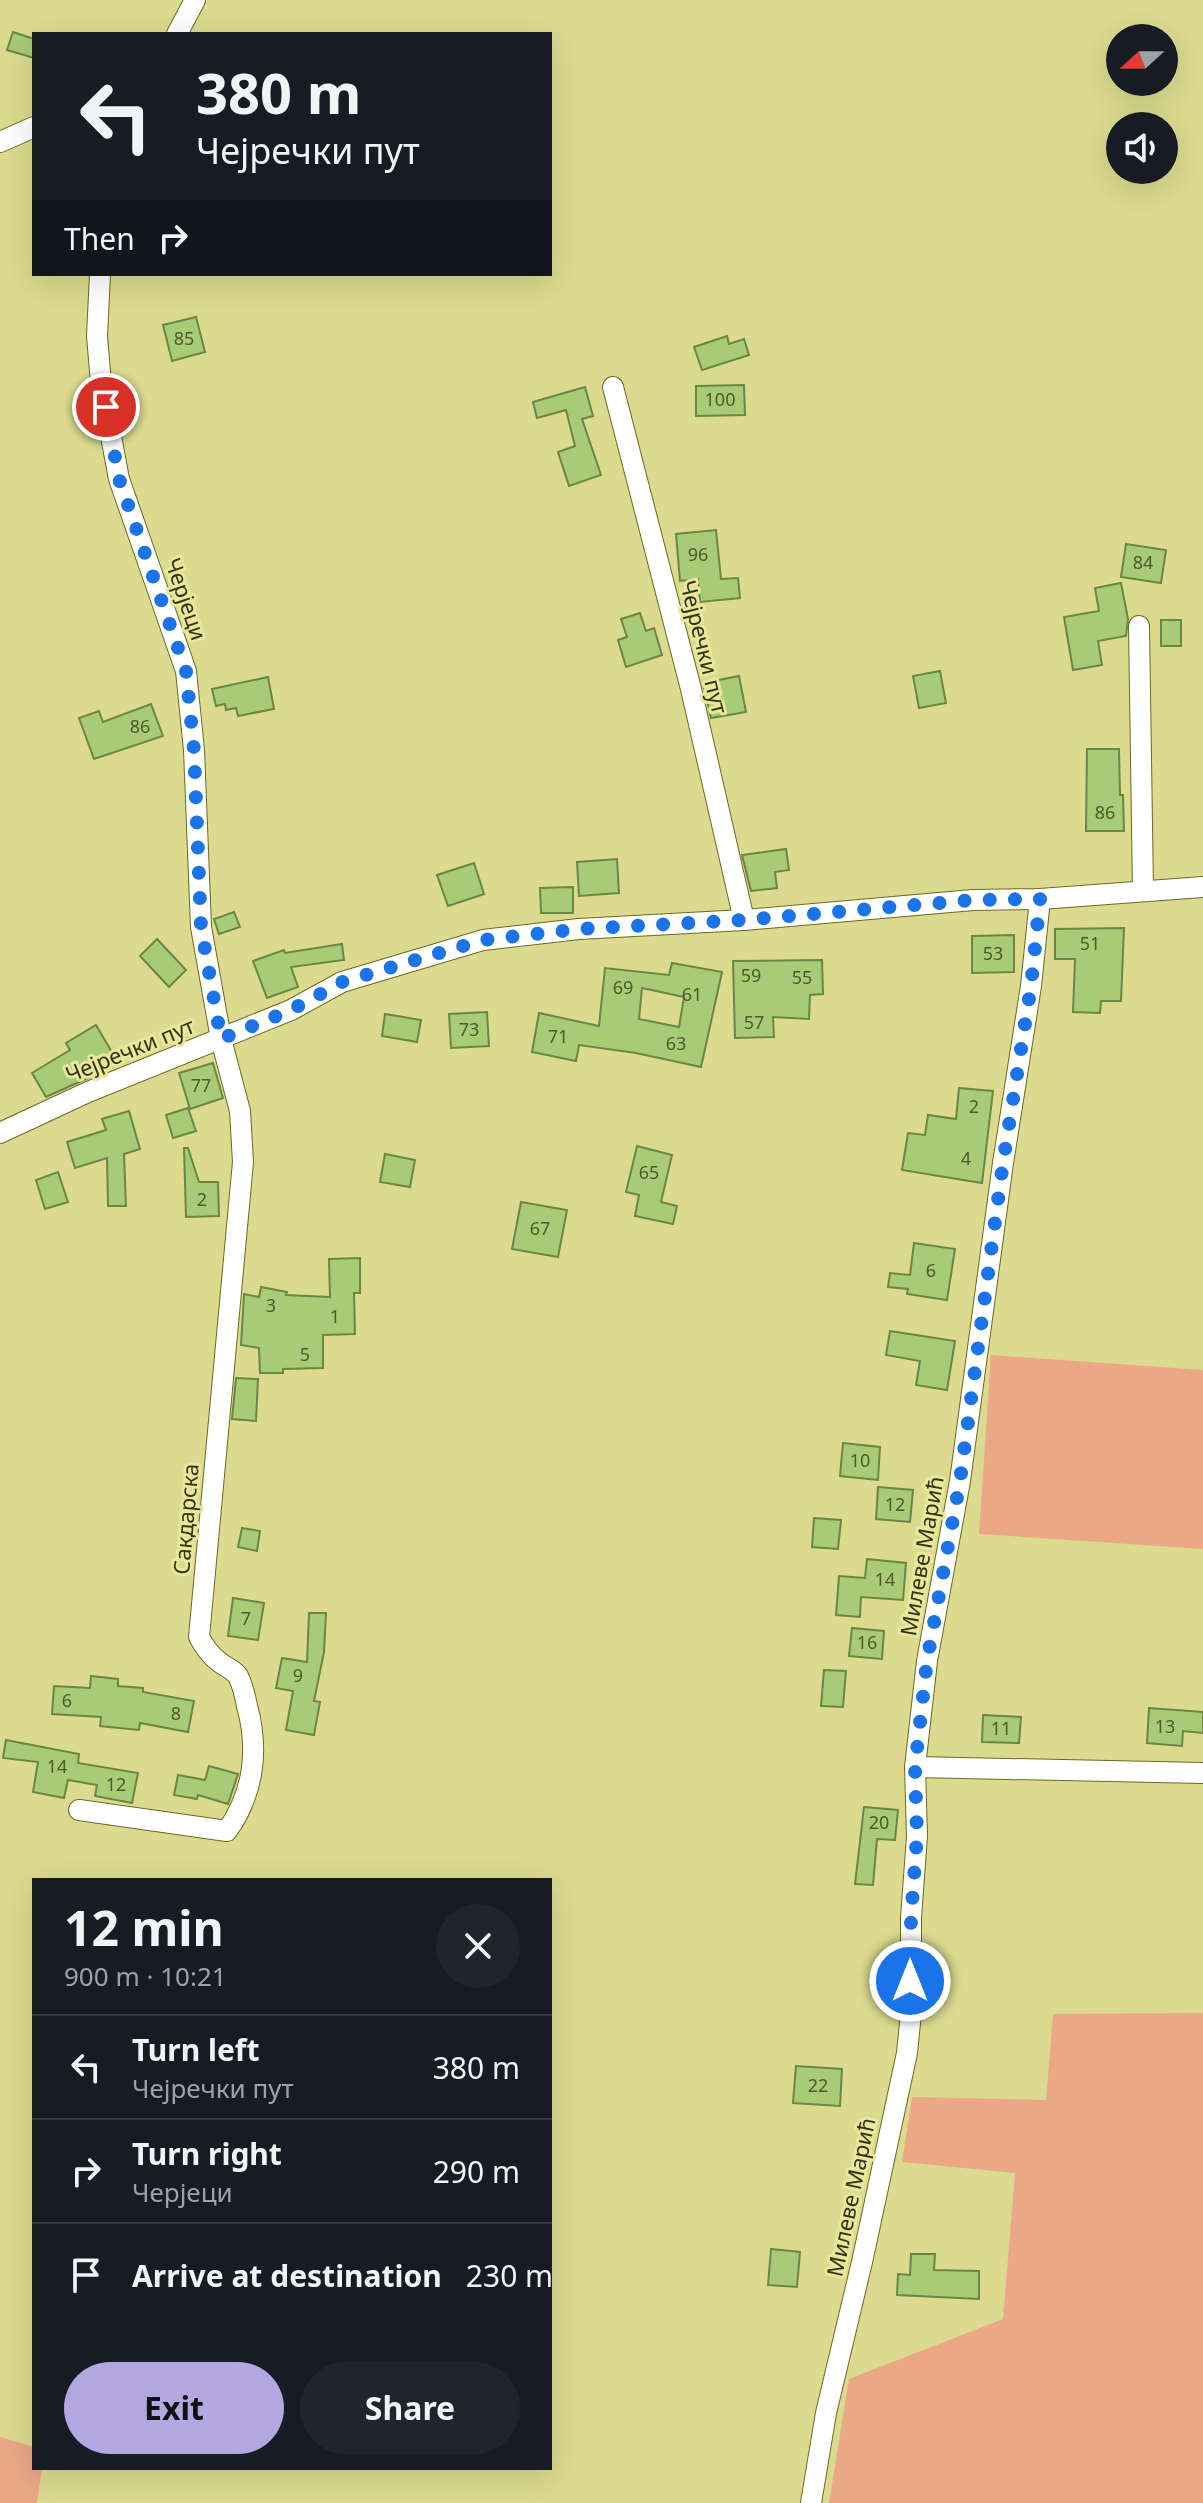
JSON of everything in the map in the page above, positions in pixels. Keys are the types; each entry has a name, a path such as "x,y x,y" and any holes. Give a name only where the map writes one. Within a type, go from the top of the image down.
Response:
{"street":[{"path":"178,32 195,0"},
{"path":"0,142 32,128"},
{"name":"Черјеци","path":"100,276 97,336 101,383 119,479 186,671 194,750 201,927 221,1039"},
{"name":"Чејречки пут","path":"613,387 691,689 744,920"},
{"path":"1139,626 1143,891"},
{"name":"Чејречки пут","path":"0,1133 88,1092 291,1010 342,982 483,940 579,929 744,920 973,900 1040,899 1203,887"},
{"name":"Милеве Мaрић","path":"811,2503 826,2413 907,2053 917,1836 915,1767 927,1661 960,1481 1003,1163 1031,986 1040,899"},
{"name":"Сакдарска","path":"79,1810 227,1831 243,1805 250,1783 254,1729 241,1683 236,1673 217,1661 199,1637 243,1162 240,1111 221,1039"},
{"path":"915,1767 1203,1773"}],"shaded area":[{"path":"991,1355 1203,1370 1203,1549 979,1534"},
{"path":"1203,2013 1203,2503 829,2503 849,2379 1003,2319 1015,2173 902,2162 912,2097 1046,2100 1053,2014"},
{"path":"0,2437 32,2446 32,2470 42,2470 37,2503 0,2503"}],"building":[{"path":"13,32 32,38 32,57 7,50"},
{"path":"196,317 205,352 172,361 163,325"},
{"path":"727,336 729,344 744,339 749,355 702,370 694,347"},
{"path":"744,385 745,415 696,416 696,386"},
{"path":"585,387 593,416 582,419 601,475 569,486 558,452 575,446 566,410 537,418 533,402"},
{"path":"716,530 721,579 738,578 740,598 700,602 698,579 680,581 676,534"},
{"path":"1126,544 1166,550 1161,583 1121,577"},
{"path":"1121,583 1128,619 1126,636 1098,641 1102,665 1073,670 1064,617 1099,611 1095,588"},
{"path":"640,613 646,631 654,628 662,655 626,667 618,640 627,637 621,619"},
{"path":"1161,620 1181,620 1181,646 1161,646"},
{"path":"940,671 946,703 919,708 913,676"},
{"path":"739,676 746,712 711,718 703,683"},
{"path":"268,677 274,709 238,716 236,708 226,710 225,704 216,706 212,689"},
{"path":"151,704 163,736 94,759 79,718 99,711 103,722"},
{"path":"1087,749 1119,749 1124,831 1086,831"},
{"path":"786,849 789,870 775,872 777,888 751,891 742,855"},
{"path":"617,859 619,893 579,896 577,862"},
{"path":"474,863 484,894 448,906 437,875"},
{"path":"573,887 573,913 541,913 540,888"},
{"path":"234,912 240,927 219,934 214,919"},
{"path":"1124,928 1121,1001 1101,1001 1100,1013 1073,1012 1075,959 1055,959 1055,929"},
{"path":"1014,935 1014,972 972,973 972,936"},
{"path":"157,939 186,970 169,987 140,956"},
{"path":"342,944 344,960 291,967 298,987 267,998 253,961 284,950 285,953"},
{"path":"822,960 823,994 810,995 809,1019 773,1017 774,1037 735,1038 733,961"},
{"path":"672,963 722,972 701,1067 579,1045 576,1061 532,1052 539,1013 599,1026 605,968 669,975","holes":["642,988 684,997 679,1027 639,1019"]},
{"path":"487,1012 489,1046 451,1048 449,1014"},
{"path":"385,1014 421,1020 417,1042 382,1036"},
{"path":"96,1025 117,1061 46,1097 32,1073 70,1050 66,1043"},
{"path":"213,1063 223,1098 190,1109 179,1073"},
{"path":"959,1088 993,1091 982,1183 902,1170 908,1133 925,1135 928,1115 956,1119"},
{"path":"188,1108 196,1131 173,1138 166,1115"},
{"path":"129,1111 140,1149 124,1154 126,1206 108,1206 107,1158 75,1168 67,1142 106,1130 102,1119"},
{"path":"637,1146 672,1155 661,1202 677,1206 673,1224 635,1216 639,1195 626,1192"},
{"path":"184,1148 188,1148 199,1182 218,1182 219,1216 186,1217"},
{"path":"385,1154 415,1160 410,1187 380,1182"},
{"path":"58,1172 68,1202 45,1209 36,1180"},
{"path":"521,1202 567,1210 558,1257 512,1249"},
{"path":"914,1243 955,1249 947,1300 907,1294 908,1289 888,1287 890,1273 910,1275"},
{"path":"360,1258 360,1293 354,1293 355,1334 323,1335 323,1368 260,1373 259,1348 241,1345 244,1294 259,1297 261,1287 287,1292 286,1295 330,1297 329,1259"},
{"path":"890,1331 955,1341 947,1390 916,1385 920,1361 886,1355"},
{"path":"236,1378 258,1379 256,1421 232,1419"},
{"path":"843,1443 880,1447 878,1480 840,1476"},
{"path":"878,1487 913,1490 910,1522 876,1519"},
{"path":"814,1518 841,1520 838,1549 812,1547"},
{"path":"242,1528 260,1531 257,1551 238,1547"},
{"path":"867,1559 906,1563 903,1600 861,1597 860,1617 836,1615 839,1576 865,1578"},
{"path":"233,1598 264,1603 258,1640 228,1636"},
{"path":"309,1613 326,1613 324,1652 314,1701 320,1702 314,1735 286,1730 293,1691 276,1688 282,1658 307,1662"},
{"path":"852,1628 884,1631 882,1659 849,1656"},
{"path":"824,1670 846,1671 843,1707 821,1706"},
{"path":"91,1676 118,1679 118,1686 143,1688 143,1692 194,1701 188,1732 140,1723 139,1730 100,1726 101,1717 52,1714 54,1686 90,1688"},
{"path":"1149,1708 1203,1712 1203,1733 1183,1731 1182,1746 1147,1743"},
{"path":"983,1715 1021,1717 1019,1743 982,1742"},
{"path":"6,1740 79,1754 78,1763 138,1773 132,1803 95,1796 97,1785 68,1780 64,1798 33,1792 38,1762 3,1758"},
{"path":"209,1766 238,1774 228,1804 198,1795 197,1799 174,1795 178,1775 205,1780"},
{"path":"864,1807 898,1810 895,1840 877,1839 873,1885 855,1884"},
{"path":"796,2066 842,2069 840,2106 793,2103"},
{"path":"771,2249 800,2252 797,2287 768,2285"},
{"path":"911,2254 935,2254 934,2270 979,2271 979,2299 897,2295 898,2274 910,2275"}],"route":[{"path":"106,407 119,479 186,671 194,750 201,927 221,1039 291,1010 342,982 483,940 579,929 744,920 973,900 1040,899 1031,986 1003,1163 960,1481 927,1661 915,1767 917,1836 910,1981"}]}
